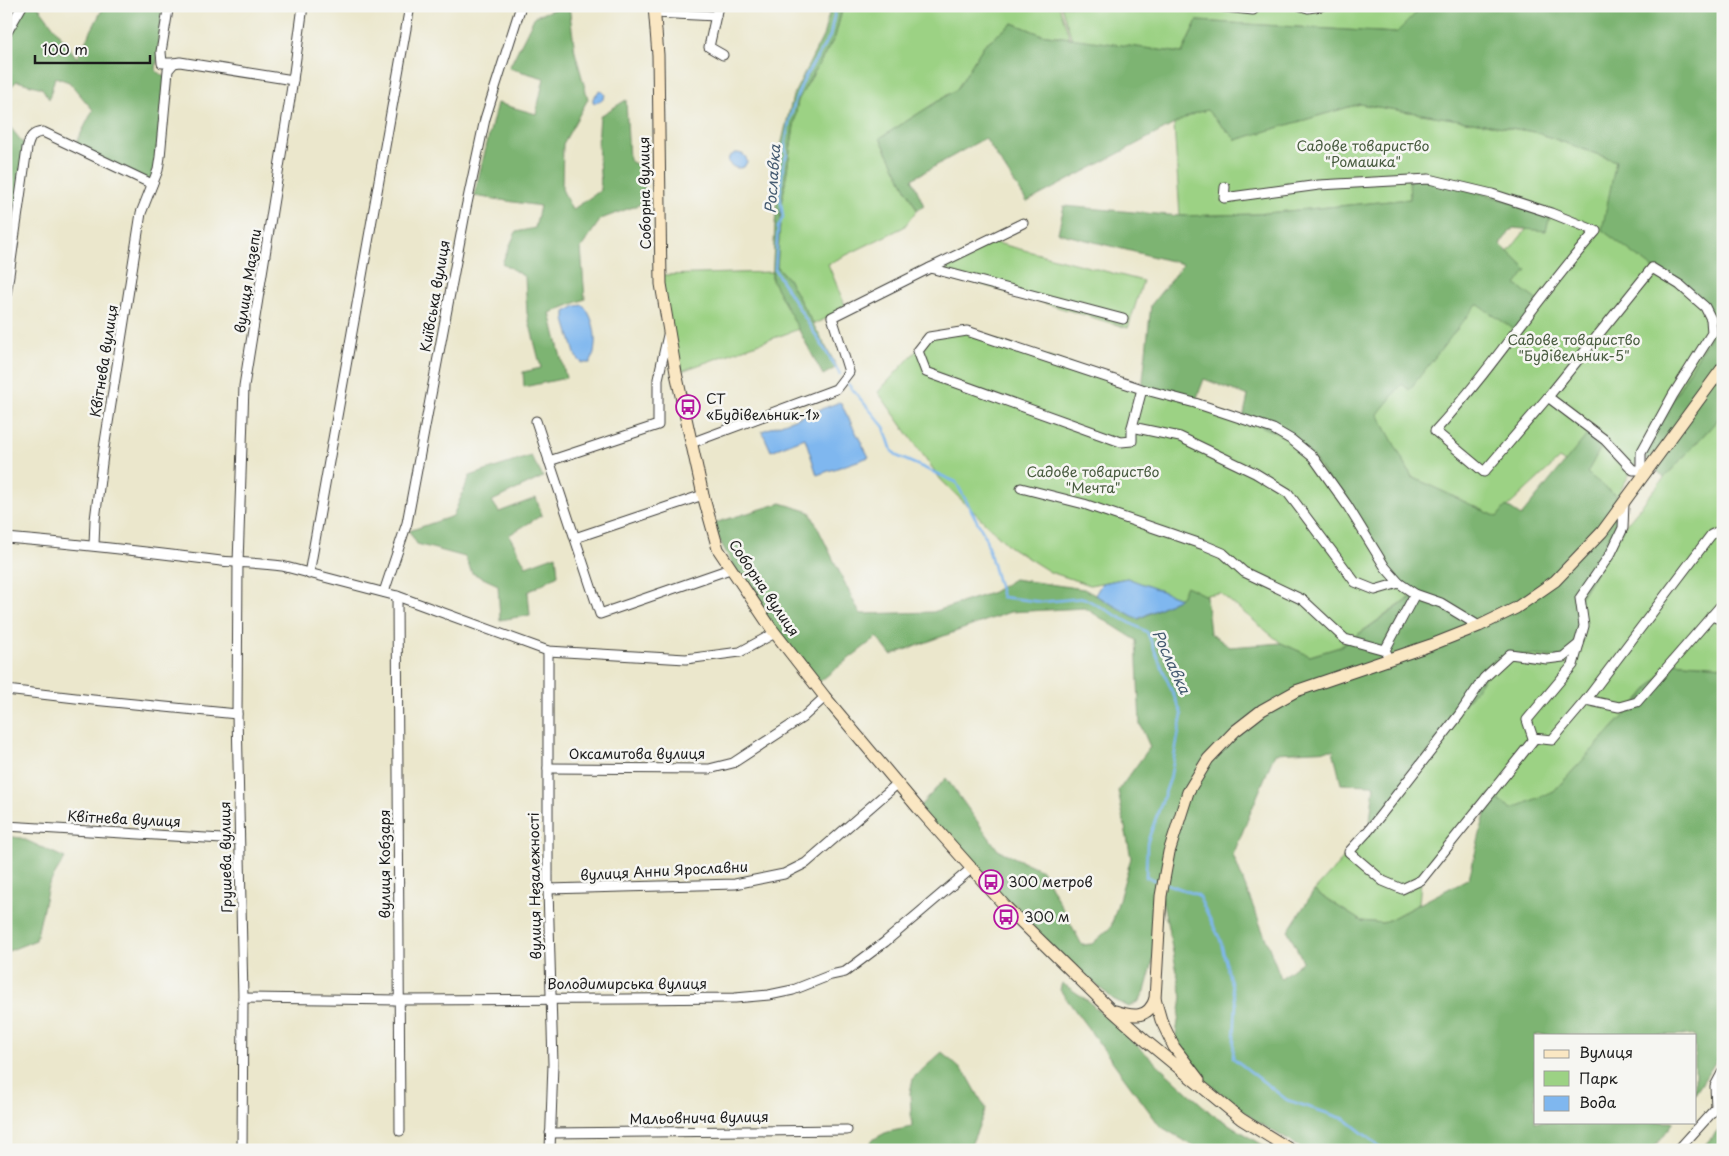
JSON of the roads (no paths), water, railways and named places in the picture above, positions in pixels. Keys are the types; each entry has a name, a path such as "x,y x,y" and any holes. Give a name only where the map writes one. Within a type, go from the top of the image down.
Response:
{"street":[{"path":"6,34 22,6"},
{"name":"вулиця Мазепи","path":"238,563 244,386 303,6"},
{"path":"309,574 410,6"},
{"name":"Київська вулиця","path":"384,592 407,523 466,208 485,119 521,6"},
{"path":"718,6 709,47 723,55"},
{"path":"1215,6 1252,10 1258,6"},
{"path":"1302,6 1308,8 1320,6"},
{"path":"168,10 161,52 162,63 180,62 293,80"},
{"path":"655,10 716,16"},
{"name":"Соборна вулиця","path":"655,10 658,55 661,284 691,442 718,549 775,633 825,697 971,870 1109,1008 1208,1093"},
{"name":"Квітнева вулиця","path":"94,545 94,520 127,297 141,213 158,170 168,70 174,63"},
{"path":"6,296 26,148 30,137 35,133 43,132 152,184"},
{"path":"1225,187 1224,198 1320,185 1429,179 1492,194 1551,213 1596,231 1515,330 1464,400 1435,431 1484,472 1548,397 1652,268 1680,285 1705,307 1711,319 1712,333 1640,453 1643,472"},
{"path":"691,442 836,389 849,372 832,317 1023,223"},
{"path":"930,268 1123,319"},
{"path":"1142,389 1132,427 1132,441 1120,442 926,372 918,351 929,337 968,331 1142,389 1273,429 1292,440 1313,457 1347,505 1385,567 1399,583 1415,594 1441,603 1479,626"},
{"path":"549,461 658,425 658,379 669,332"},
{"path":"1291,1150 1241,1119 1208,1093 1174,1047 1161,1020 1156,999 1161,896 1169,852 1188,792 1208,759 1235,732 1262,710 1296,690 1387,654 1431,646 1479,626 1516,608 1555,581 1602,532 1643,472 1723,367"},
{"path":"1548,397 1605,440 1633,470 1643,472"},
{"path":"536,422 600,614 730,569"},
{"path":"1132,427 1180,437 1254,473 1288,493 1355,582 1375,590 1399,583"},
{"path":"1022,488 1084,504 1223,553 1244,572 1304,600 1346,638 1387,654"},
{"path":"575,538 703,495"},
{"path":"1624,502 1623,528 1611,553 1580,598 1584,626 1573,665 1527,720 1533,738 1552,740 1586,700 1711,535 1723,529"},
{"path":"6,538 94,545 238,563 268,564 397,596 548,652 693,658 740,652 775,633"},
{"name":"Грушева вулиця","path":"238,563 237,714 243,998 242,1150"},
{"path":"1387,654 1415,594"},
{"name":"вулиця Кобзаря","path":"397,596 400,1131"},
{"path":"1586,700 1619,707 1637,702 1723,603"},
{"path":"1711,616 1723,620"},
{"path":"1535,738 1421,880 1402,889 1383,881 1349,852 1369,830 1459,715 1484,678 1510,654 1547,659 1563,657 1579,644"},
{"name":"вулиця Незалежності","path":"548,652 548,889 553,1064 550,1150"},
{"path":"6,690 237,714"},
{"name":"Оксамитова вулиця","path":"548,768 709,769 733,763 802,718 825,697"},
{"name":"вулиця Анни Ярославни","path":"548,889 735,884 784,874 806,863 897,784"},
{"name":"Квітнева вулиця","path":"6,826 239,840"},
{"name":"Володимирська вулиця","path":"243,998 400,1000 627,999 735,998 768,995 793,990 831,974 845,972 885,942 971,870"},
{"path":"1109,1008 1134,1016 1142,1014 1152,1007 1156,999"},
{"path":"1678,1150 1716,1108 1715,1086 1723,1071"},
{"name":"Мальовнича вулиця","path":"550,1133 847,1130"}],"water":[{"path":"599,91 605,95 603,99 593,103 593,98"},
{"path":"735,153 746,157 747,162 744,167 735,168 728,162 729,157"},
{"path":"583,305 591,318 595,333 595,349 590,363 582,363 576,357 565,320 565,312 576,306"},
{"path":"840,402 869,457 817,475 805,438 771,451 762,431"},
{"path":"1127,578 1180,598 1138,619 1095,595 1102,583"}],"waterway":[{"name":"Рославка","path":"836,6 830,36 805,77 789,122 785,147 787,154 783,165 780,196 783,217 778,227 775,270 840,374"},
{"name":"Рославка","path":"848,384 884,427 892,451 899,457 956,482 985,536 1002,597 1042,602 1084,598 1147,632 1182,715 1170,779 1147,843 1146,877 1154,880"},
{"name":"Рославка","path":"1167,884 1198,895 1220,939 1236,1004 1233,1058 1287,1100 1345,1119 1384,1150"}],"place":[{"name":"СТ «Будівельник-1»","path":"688,407"},
{"name":"300 метров","path":"991,882"},
{"name":"300 м","path":"1006,917"}],"park label":[{"name":"Садове товариство \"Ромашка\"","path":"1363,154"},
{"name":"Садове товариство \"Будівельник-5\"","path":"1574,348"},
{"name":"Садове товариство \"Мечта\"","path":"1093,480"}]}
